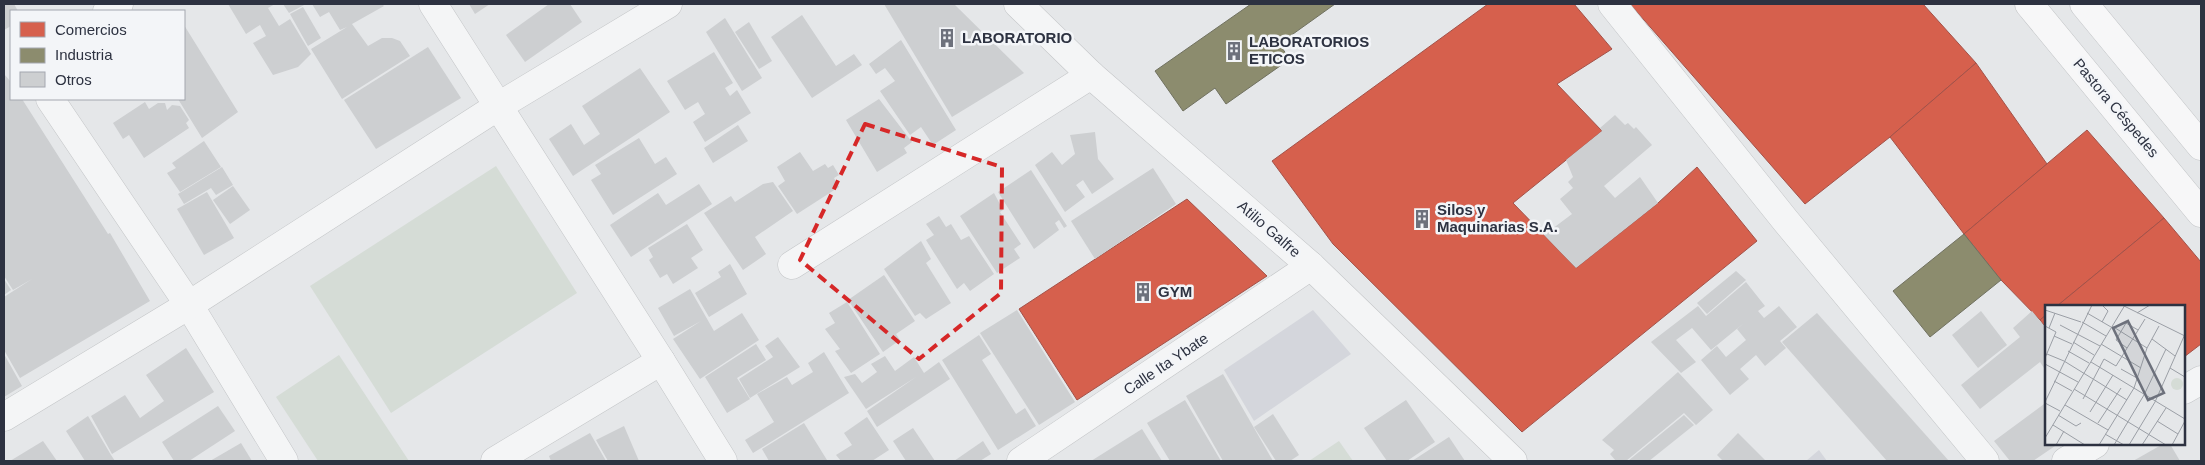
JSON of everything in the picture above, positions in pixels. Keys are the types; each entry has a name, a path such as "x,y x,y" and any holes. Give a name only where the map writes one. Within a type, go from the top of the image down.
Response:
{"main road":[{"name":"Pastora Céspedes","path":"2029,4 2201,213"},
{"path":"2084,4 2201,146"}],"street":[{"path":"108,10 119,4"},
{"path":"433,4 723,461"},
{"path":"4,417 189,305 497,107 668,4"},
{"name":"Atilio Galfre","path":"1018,4 1091,75 1311,266 1513,461"},
{"path":"1612,4 1785,220 1985,461"},
{"path":"792,265 1091,75"},
{"path":"51,100 189,305 284,461"},
{"name":"Calle Ita Ybate","path":"1021,461 1311,266"},
{"path":"494,461 661,361"},
{"path":"2185,389 2201,380"},
{"path":"2066,461 2093,445"}],"highlighted area":[{"path":"865,124 1002,167 1001,293 919,359 800,260"}],"shaded area":[{"path":"496,166 577,293 391,413 310,286"},
{"path":"1313,310 1351,354 1254,421 1224,370"},
{"path":"339,355 409,461 318,461 276,397"},
{"path":"1339,441 1353,461 1309,461"},
{"path":"1819,450 1827,461 1806,461"}],"building: Comercios":[{"name":"Silos y Maquinarias S.A.","path":"1488,4 1574,4 1612,49 1557,84 1602,131 1513,203 1576,268 1658,203 1697,167 1757,241 1522,432 1333,244 1272,161"},
{"path":"1630,4 1923,4 1976,63 1890,137 1805,204"},
{"path":"1976,63 2047,164 1964,234 1890,137"},
{"path":"2087,130 2164,218 2058,305 2045,305 2045,316 2040,320 2001,280 1964,234"},
{"name":"GYM","path":"1187,199 1267,276 1077,400 1019,309"},
{"path":"2164,218 2201,262 2201,344 2185,356 2185,305 2058,305"},
{"path":"2045,316 2045,327 2040,320"}],"building: Industria":[{"name":"LABORATORIOS ETICOS","path":"1251,4 1335,4 1279,44 1290,59 1226,104 1215,88 1183,111 1155,71"},
{"path":"1964,234 2001,280 1930,337 1893,291"}],"building: Otros":[{"path":"4,4 14,4 17,10 10,10 10,27 4,30"},
{"path":"228,4 275,4 268,8 279,26 290,19 311,54 298,67 273,75 253,43 266,36 260,25 246,34"},
{"path":"283,4 306,4 289,13"},
{"path":"312,4 382,4 384,6 352,24 368,46 382,38 392,38 400,41 410,56 342,99 311,49 347,27 340,30 329,12 320,17"},
{"path":"469,4 490,4 475,14"},
{"path":"549,4 570,4 582,22 525,62 506,35"},
{"name":"LABORATORIO","path":"884,4 954,4 1024,73 952,117"},
{"path":"303,7 321,38 308,46 290,14"},
{"path":"802,15 836,66 854,54 862,65 812,98 771,37"},
{"path":"725,18 762,78 742,91 706,32"},
{"path":"749,22 772,61 759,69 735,32"},
{"path":"185,27 238,112 202,138 179,100 185,100"},
{"path":"901,40 956,130 933,145 921,127 910,135 880,91 895,81 885,68 876,74 869,64"},
{"path":"428,47 461,98 376,149 344,100"},
{"path":"714,52 733,83 725,88 730,96 737,90 751,113 705,142 693,122 705,114 698,102 685,110 667,81"},
{"path":"640,68 670,112 573,176 549,139 571,124 584,145 600,134 582,106"},
{"path":"4,74 10,81 10,100 23,100 108,234 110,233 150,301 20,378 4,350 4,297 32,279 13,290 4,276"},
{"path":"879,99 912,142 904,148 907,153 877,172 846,120"},
{"path":"145,102 149,109 158,103 165,103 167,110 172,105 180,106 189,120 186,123 189,128 144,158 129,135 123,139 113,123"},
{"path":"1615,115 1625,125 1628,123 1634,129 1636,127 1652,145 1604,186 1615,198 1640,177 1658,203 1576,268 1544,235 1572,214 1560,199 1573,188 1568,182 1573,177 1566,160 1602,131 1600,128"},
{"path":"738,125 748,141 713,163 704,148"},
{"path":"1095,132 1098,159 1114,179 1092,194 1083,180 1076,185 1085,197 1065,212 1035,165 1052,152 1062,165 1075,154 1070,135"},
{"path":"639,138 655,164 666,157 677,174 613,215 591,180 601,174 595,165"},
{"path":"204,141 221,167 180,192 167,173 176,168 172,163"},
{"path":"800,152 813,171 825,164 828,168 833,165 839,175 834,178 839,187 797,214 778,186 785,181 777,167"},
{"path":"222,167 233,185 216,195 211,188 184,204 178,194"},
{"path":"1153,168 1176,204 1095,259 1071,221"},
{"path":"1031,170 1067,226 1064,228 1059,220 1055,223 1059,230 1034,249 998,192"},
{"path":"773,182 793,211 755,237 766,254 743,270 704,213 731,196 735,202 763,184"},
{"path":"699,184 712,204 631,257 610,225 658,193 666,205"},
{"path":"233,186 250,210 230,224 213,200"},
{"path":"207,192 234,238 204,255 177,209"},
{"path":"994,193 1003,210 1000,212 1021,244 1014,249 1020,258 997,273 960,216"},
{"path":"939,216 946,227 951,224 961,240 969,236 994,274 970,291 964,283 957,289 926,240 934,235 926,224"},
{"path":"687,224 703,250 691,258 698,268 673,284 667,274 660,278 649,260 653,257 648,248"},
{"path":"921,241 931,259 926,263 951,303 926,319 920,313 915,316 884,269"},
{"path":"730,264 747,294 709,317 695,293 721,277 718,272"},
{"path":"1736,271 1746,280 1707,314 1697,303"},
{"path":"884,275 915,321 896,334 900,340 883,352 848,300"},
{"path":"4,279 11,290 4,295"},
{"path":"1746,282 1765,306 1758,311 1764,318 1779,306 1797,327 1780,341 1786,348 1765,366 1756,355 1740,369 1749,379 1730,395 1701,360 1717,346 1726,357 1746,340 1737,329 1744,323 1711,350 1692,328 1676,340 1696,362 1681,373 1651,342 1698,306 1706,316"},
{"path":"690,289 714,331 742,313 759,340 700,379 673,339 701,321 674,336 658,308"},
{"path":"847,302 880,354 851,373 835,351 840,349 825,329 835,323 829,313"},
{"path":"1017,310 1075,402 1039,425 980,333"},
{"path":"1981,311 2007,345 1978,368 1952,335"},
{"path":"2032,311 2045,327 2045,370 2040,362 1980,409 1961,385 2020,337 2013,328"},
{"path":"1817,313 1949,461 1887,461 1782,342"},
{"path":"979,335 991,354 982,360 1016,414 1025,408 1036,426 998,450 942,360"},
{"path":"778,337 800,367 750,398 739,379 773,357 765,346"},
{"path":"756,344 766,360 737,378 750,399 727,413 705,377"},
{"path":"186,348 214,392 112,454 91,416 125,395 140,418 164,401 146,375"},
{"path":"824,352 849,393 753,453 745,440 774,422 757,394 787,377 792,385 813,372 808,363"},
{"path":"4,354 22,386 4,397"},
{"path":"885,356 895,371 914,357 924,373 939,362 950,379 877,427 867,411 916,377 866,409 844,377 855,374 862,383 877,372 871,364"},
{"path":"1678,372 1713,410 1696,425 1684,413 1626,461 1616,461 1610,454 1614,450 1602,440"},
{"path":"1223,374 1273,461 1223,461 1186,396"},
{"path":"1185,400 1221,461 1170,461 1147,423"},
{"path":"1406,400 1435,442 1407,461 1387,461 1364,428"},
{"path":"2044,404 2045,445 2057,445 2033,461 2010,461 1994,441"},
{"path":"218,406 235,431 189,461 174,461 162,442"},
{"path":"1273,414 1299,455 1290,461 1276,461 1254,427"},
{"path":"1684,415 1694,425 1649,461 1628,461"},
{"path":"88,416 115,461 85,461 66,431"},
{"path":"867,417 889,450 872,461 841,461 836,455 852,445 844,433"},
{"path":"804,423 827,460 769,461 762,449"},
{"path":"624,426 639,461 608,461 596,440"},
{"path":"913,428 935,461 906,461 893,441"},
{"path":"1142,429 1162,461 1091,461"},
{"path":"590,433 606,461 551,461 549,456"},
{"path":"1738,433 1766,461 1723,461 1717,455"},
{"path":"1449,437 1465,461 1412,461"},
{"path":"43,441 57,461 10,461"},
{"path":"983,441 991,454 980,461 954,461"},
{"path":"241,443 252,461 210,461"},
{"path":"2161,445 2171,445 2180,461 2133,461"}],"place":[{"name":"LABORATORIO","path":"947,38"},
{"name":"LABORATORIOS ETICOS","path":"1234,51"},
{"name":"Silos y Maquinarias S.A.","path":"1422,219"},
{"name":"GYM","path":"1143,292"}]}
